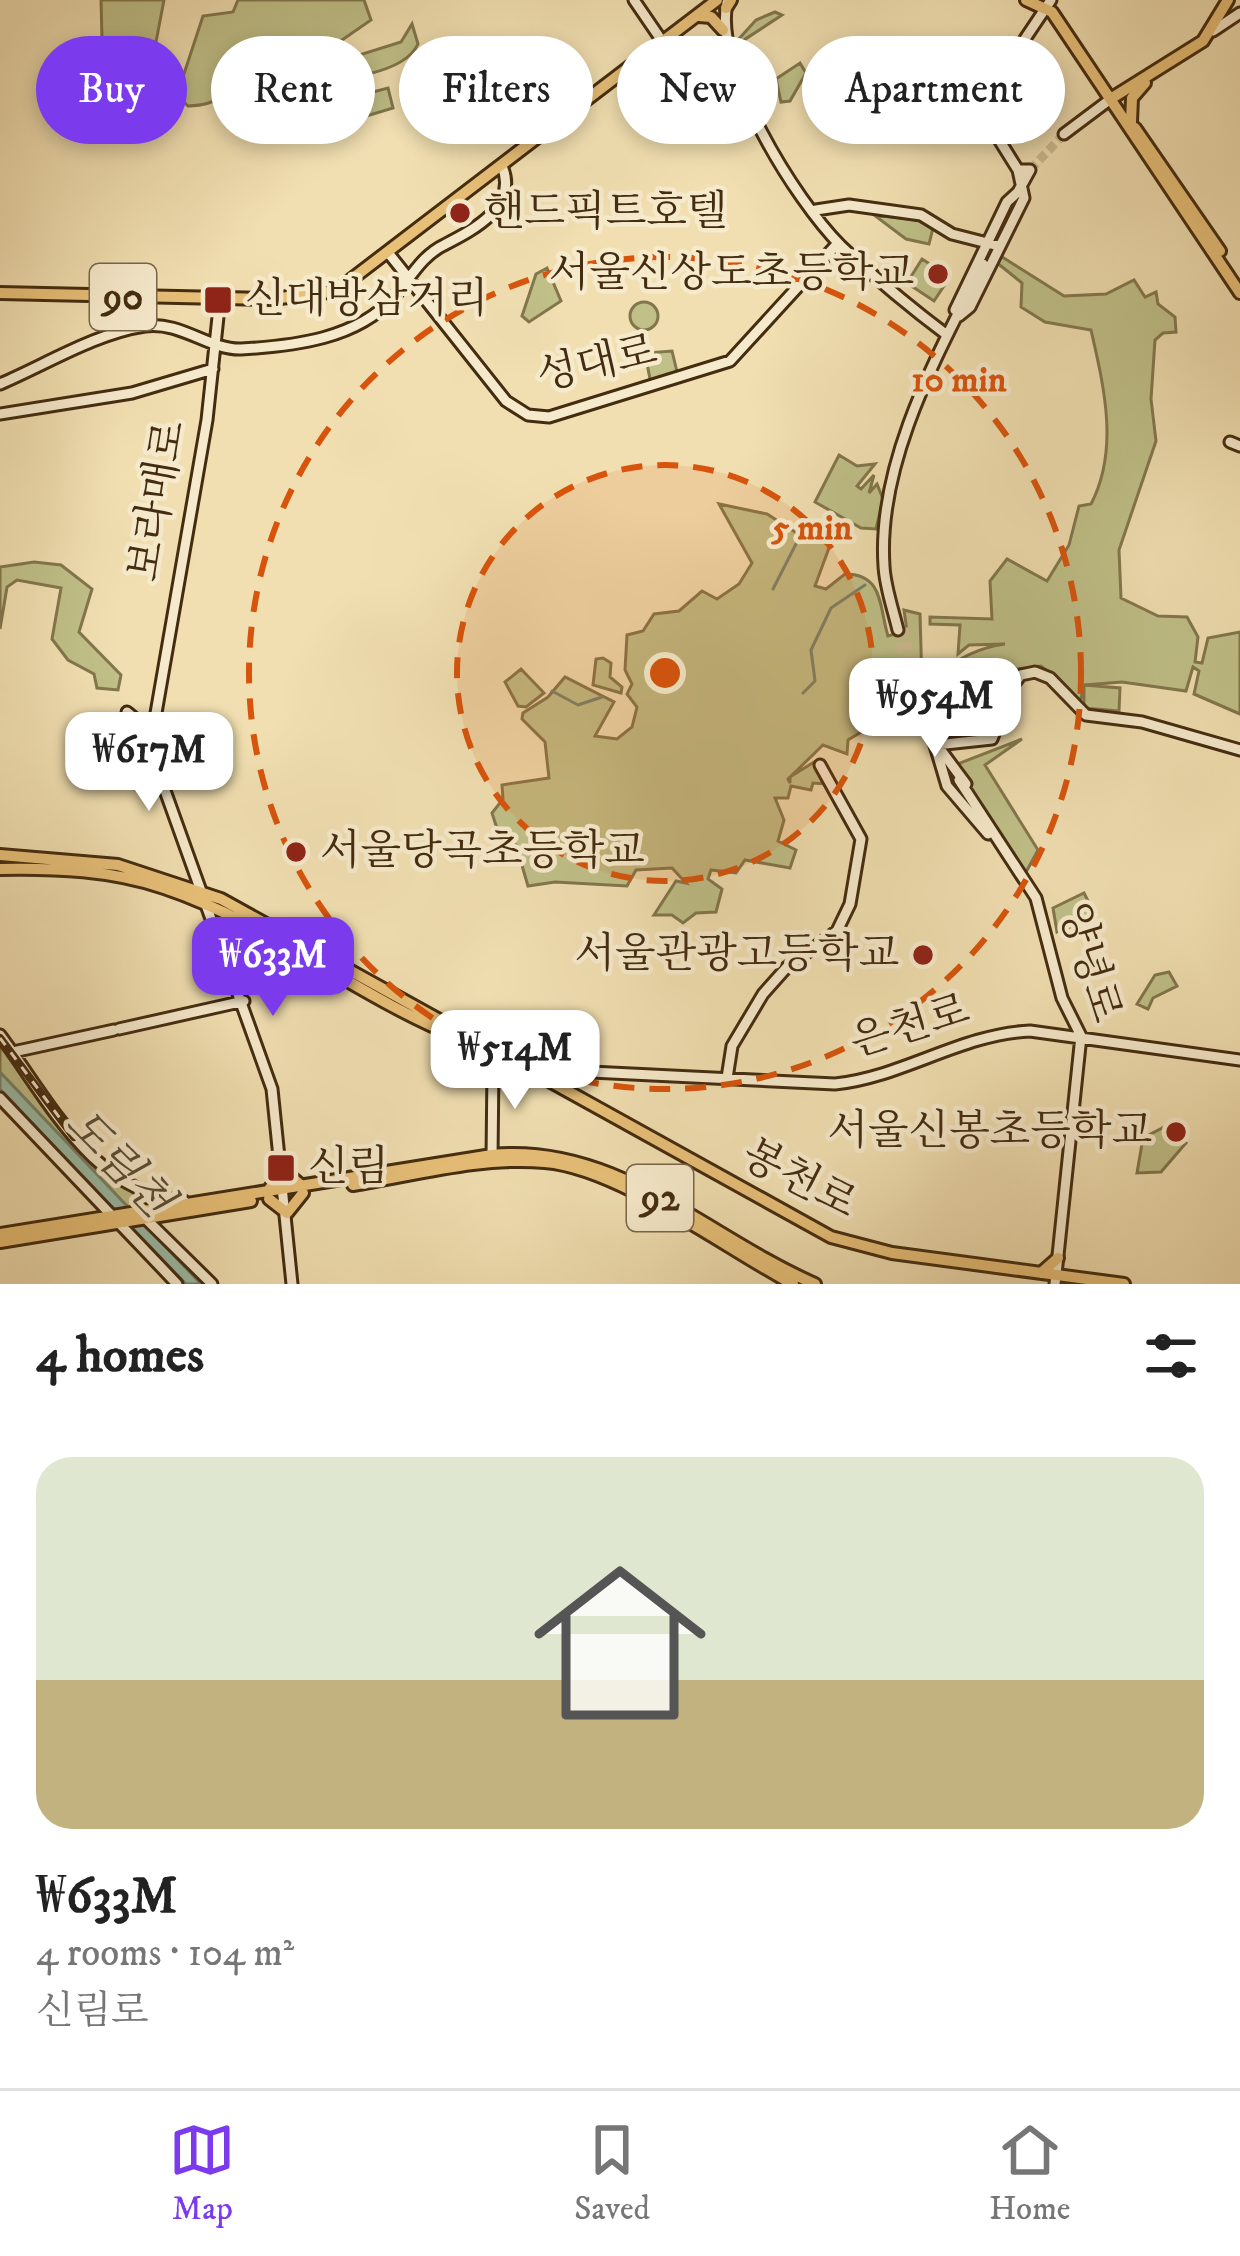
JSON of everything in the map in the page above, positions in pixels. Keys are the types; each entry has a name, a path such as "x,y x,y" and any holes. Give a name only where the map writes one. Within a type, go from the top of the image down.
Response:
{"main road":[{"path":"634,0 659,36"},
{"path":"1026,0 1048,4 1240,281"},
{"path":"1213,31 1225,0"},
{"path":"1196,43 1225,0"},
{"path":"725,2 723,29 755,124 838,243 947,335"},
{"name":"90","path":"669,36 725,2"},
{"path":"901,629 884,558 898,464 937,353 984,261 987,241 1001,227 1020,190 1024,170 983,114 982,103 1048,4"},
{"path":"1065,133 1240,13"},
{"path":"696,17 711,17 723,29"},
{"path":"1131,122 1132,98 1156,70"},
{"name":"90","path":"0,292 319,297 352,282 390,255 617,76"},
{"path":"1114,100 1240,293"},
{"path":"0,384 145,326 175,328 234,350 297,344 353,327 381,310 438,247 484,224 504,192 502,166"},
{"path":"816,210 849,205 921,215 952,234 999,246"},
{"path":"984,261 999,246 1001,227"},
{"name":"성대로","path":"390,255 506,401 528,416 549,418 730,361 838,243"},
{"name":"보라매로","path":"205,892 163,785 152,715 213,369 220,298"},
{"path":"931,323 937,353"},
{"path":"0,413 132,393 213,369"},
{"path":"937,745 992,740 1014,684 1021,675 1035,672 1050,678 1085,715 1142,722 1240,750"},
{"path":"127,712 148,726 152,736"},
{"name":"보라매로","path":"152,715 163,768 205,892"},
{"path":"928,722 954,781 1005,850"},
{"path":"727,1078 731,1046 763,994 787,967 837,931 850,904 862,857 860,833 820,765"},
{"name":"양녕로","path":"954,781 1040,906 1062,998 1081,1036 1058,1258 1062,1280"},
{"name":"봉천로","path":"4,857 125,866 205,892 400,1013 475,1042 831,1237 874,1250 1062,1280 1124,1284"},
{"name":"봉천로","path":"0,869 63,863 144,882 285,941"},
{"path":"205,892 274,1096 292,1284"},
{"path":"13,1052 244,1001"},
{"path":"0,1035 90,1157 117,1180 179,1201 214,1200"},
{"name":"은천로","path":"525,1069 855,1082 997,1035 1081,1036 1240,1060"},
{"path":"492,1159 493,1068"},
{"path":"0,1098 212,1284"},
{"name":"92","path":"131,1216 492,1159 567,1156 815,1284"},
{"path":"283,1170 303,1190 286,1213"},
{"path":"283,1170 268,1195 286,1213"},
{"path":"131,1216 146,1193"},
{"name":"92","path":"0,1238 268,1195"},
{"path":"131,1216 177,1284"},
{"name":"92","path":"714,1234 793,1284"},
{"path":"1042,1274 1058,1258"}],"green space":[{"path":"101,0 164,0 157,36 102,36"},
{"path":"238,0 364,0 371,20 348,36 211,36 211,102 188,106 187,65 203,16 233,12"},
{"path":"775,12 782,15 750,36 741,36 756,20"},
{"path":"399,43 399,62 375,72 375,50"},
{"path":"800,63 802,66 802,80 790,101 781,102 778,78"},
{"path":"388,88 393,108 375,113 375,91"},
{"path":"874,215 917,220 933,228 929,244 906,239"},
{"path":"999,255 1064,296 1106,294 1134,280 1145,297 1156,292 1158,304 1175,317 1176,332 1163,333 1155,340 1151,399 1156,441 1119,550 1121,598 1158,616 1187,617 1198,637 1195,662 1202,663 1208,638 1240,632 1240,714 1194,694 1199,671 1193,667 1186,691 1122,682 1084,685 1120,688 1119,711 1084,708 1084,686 1080,702 1075,702 1063,683 1041,666 1017,669 1000,690 958,678 947,687 945,715 950,695 961,683 991,688 1000,697 989,732 947,725 981,738 941,739 929,713 929,689 922,689 920,729 873,725 848,740 847,754 823,745 790,777 814,762 826,784 813,783 811,790 791,786 788,798 775,798 784,820 778,841 796,850 790,868 745,860 736,873 711,870 708,879 722,889 716,912 696,913 683,923 672,915 654,915 676,881 686,883 672,868 636,870 627,886 555,882 528,886 516,845 501,841 492,813 503,799 502,785 549,778 545,742 522,719 523,713 548,697 565,677 614,702 595,736 617,739 632,727 637,707 627,694 632,684 625,670 627,635 643,631 654,614 679,611 702,591 717,599 739,584 752,563 719,504 767,514 809,541 823,533 833,537 815,586 826,589 845,574 867,580 878,594 888,636 907,631 904,610 920,614 922,684 968,655 1005,644 969,645 958,654 960,625 930,624 930,617 992,619 990,581 1007,559 1047,581 1069,545 1079,506 1091,504 1100,483 1107,439 1091,330 1045,322 1021,307 1022,283 996,262"},
{"path":"922,259 950,277 934,301 907,283"},
{"path":"547,268 561,301 529,322 522,316 536,274"},
{"path":"644,302 654,306 658,316 654,326 644,330 634,326 630,316 634,306"},
{"path":"672,351 678,376 651,384 645,353"},
{"path":"839,455 857,466 875,464 857,486 861,489 874,475 869,493 877,484 883,499 876,529 861,528 815,502"},
{"path":"34,562 61,565 92,589 79,632 121,675 118,690 97,688 94,674 68,660 52,639 61,588 17,580 7,587 0,629 0,567"},
{"path":"596,659 611,663 610,677 622,687 621,693 593,685"},
{"path":"521,669 544,693 526,707 518,706 505,682"},
{"path":"1022,739 985,765 1038,850 1025,874 955,765"},
{"path":"1084,893 1096,917 1057,932 1053,908"},
{"path":"1169,972 1177,986 1153,998 1148,1009 1137,1004 1155,975"},
{"path":"0,1038 75,1136 84,1156 112,1180 144,1194 145,1220 210,1284 178,1284 0,1096"},
{"path":"1166,1126 1186,1143 1161,1172 1137,1173 1143,1138"}],"shaded area":[{"name":"도림천","path":"0,1072 201,1284 186,1284 21,1113 0,1089"}],"waterway":[{"path":"773,589 798,540"},
{"path":"803,693 815,681 811,650 831,608 865,585"},
{"path":"552,691 578,705 602,697"}],"tunnel":[{"path":"1030,170 1055,144"},
{"path":"983,264 1002,226"},
{"path":"904,628 916,688 931,727"},
{"path":"898,630 914,711 934,750"}],"railway":[{"path":"0,1038 74,1137"}],"place":[{"name":"핸드픽트호텔","path":"460,213"},
{"name":"서울신상도초등학교","path":"938,274"},
{"name":"신대방삼거리","path":"218,300"},
{"name":"서울당곡초등학교","path":"296,852"},
{"name":"서울관광고등학교","path":"923,955"},
{"name":"서울신봉초등학교","path":"1176,1132"},
{"name":"신림","path":"281,1168"}]}
